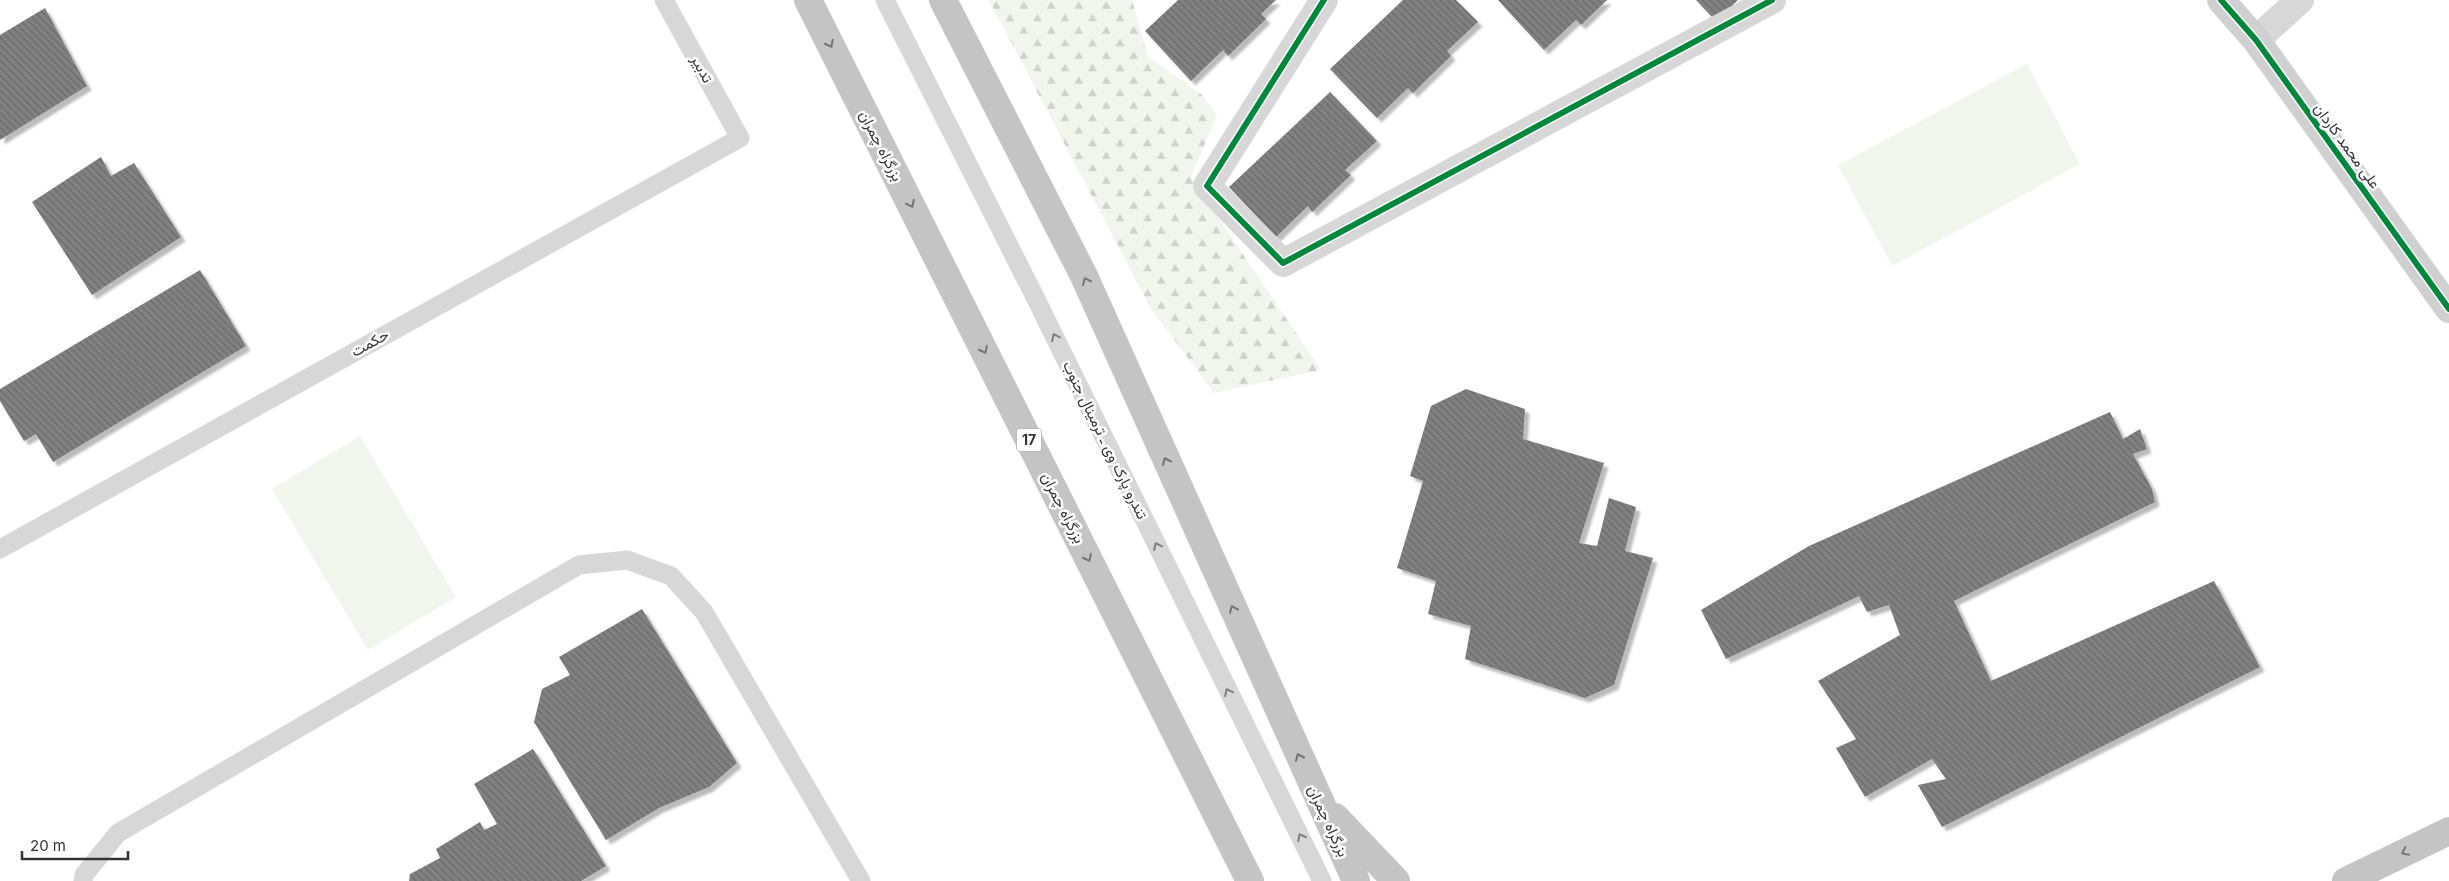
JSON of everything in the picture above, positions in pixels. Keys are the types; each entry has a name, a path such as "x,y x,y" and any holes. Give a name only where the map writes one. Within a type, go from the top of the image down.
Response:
{"highway":[{"name":"بزرگراه چمران","path":"808,0 1250,881"},
{"name":"بزرگراه چمران","path":"943,0 1084,276 1356,881"},
{"path":"1319,801 1396,881"},
{"path":"2346,881 2449,831"}],"street":[{"path":"1324,0 1207,186 1283,263 1772,0"},
{"name":"علی محمد کاردان","path":"2221,0 2256,40 2449,309"},
{"path":"2256,40 2300,0"}],"lane":[{"name":"تدبیر","path":"664,0 740,138"},
{"name":"تندرو پارک وی ـ ترمینال جنوب","path":"885,0 1036,299 1322,881"},
{"name":"حکمت","path":"0,549 740,138"},
{"path":"83,881 84,876 118,833 579,565 628,560 671,576 704,612 861,881"}],"green space":[{"path":"989,0 1132,0 1148,57 1201,94 1217,115 1191,177 1321,370 1214,393 1151,309"},
{"path":"2027,64 2080,164 1892,266 1838,165"},
{"path":"360,436 456,597 368,650 272,489"}],"building":[{"path":"1178,0 1276,0 1261,14 1266,19 1228,56 1223,50 1191,81 1145,31"},
{"path":"1403,0 1456,0 1478,22 1447,51 1451,56 1413,93 1408,88 1377,118 1330,69"},
{"path":"1498,0 1607,0 1581,25 1576,20 1544,50"},
{"path":"1696,0 1738,0 1716,21"},
{"path":"45,8 87,86 0,140 0,35"},
{"path":"1330,92 1377,141 1345,170 1351,175 1312,212 1308,206 1276,237 1229,187"},
{"path":"101,157 111,176 134,163 181,237 92,295 32,202"},
{"path":"200,270 246,346 53,462 36,434 24,441 0,401 0,389"},
{"path":"1466,389 1525,409 1523,439 1604,463 1579,543 1597,546 1609,498 1636,507 1625,551 1653,558 1614,685 1585,698 1465,659 1471,626 1428,614 1436,581 1397,568 1423,481 1410,476 1431,406"},
{"path":"2110,412 2123,439 2140,429 2147,449 2133,454 2152,489 2155,502 1954,601 1991,681 2214,581 2260,667 1942,827 1918,785 1946,779 1932,759 1865,797 1836,748 1856,739 1818,681 1900,635 1889,605 1867,612 1859,596 1726,659 1701,610 1809,546"},
{"path":"642,609 737,763 709,787 659,808 606,840 534,722 542,689 570,675 559,657"},
{"path":"533,749 606,866 581,881 409,881 410,874 440,858 436,849 480,822 484,830 497,824 474,784"}],"cycle path":[{"path":"1324,0 1207,186 1283,263 1772,0"},
{"path":"2221,0 2256,40 2449,309"}]}
